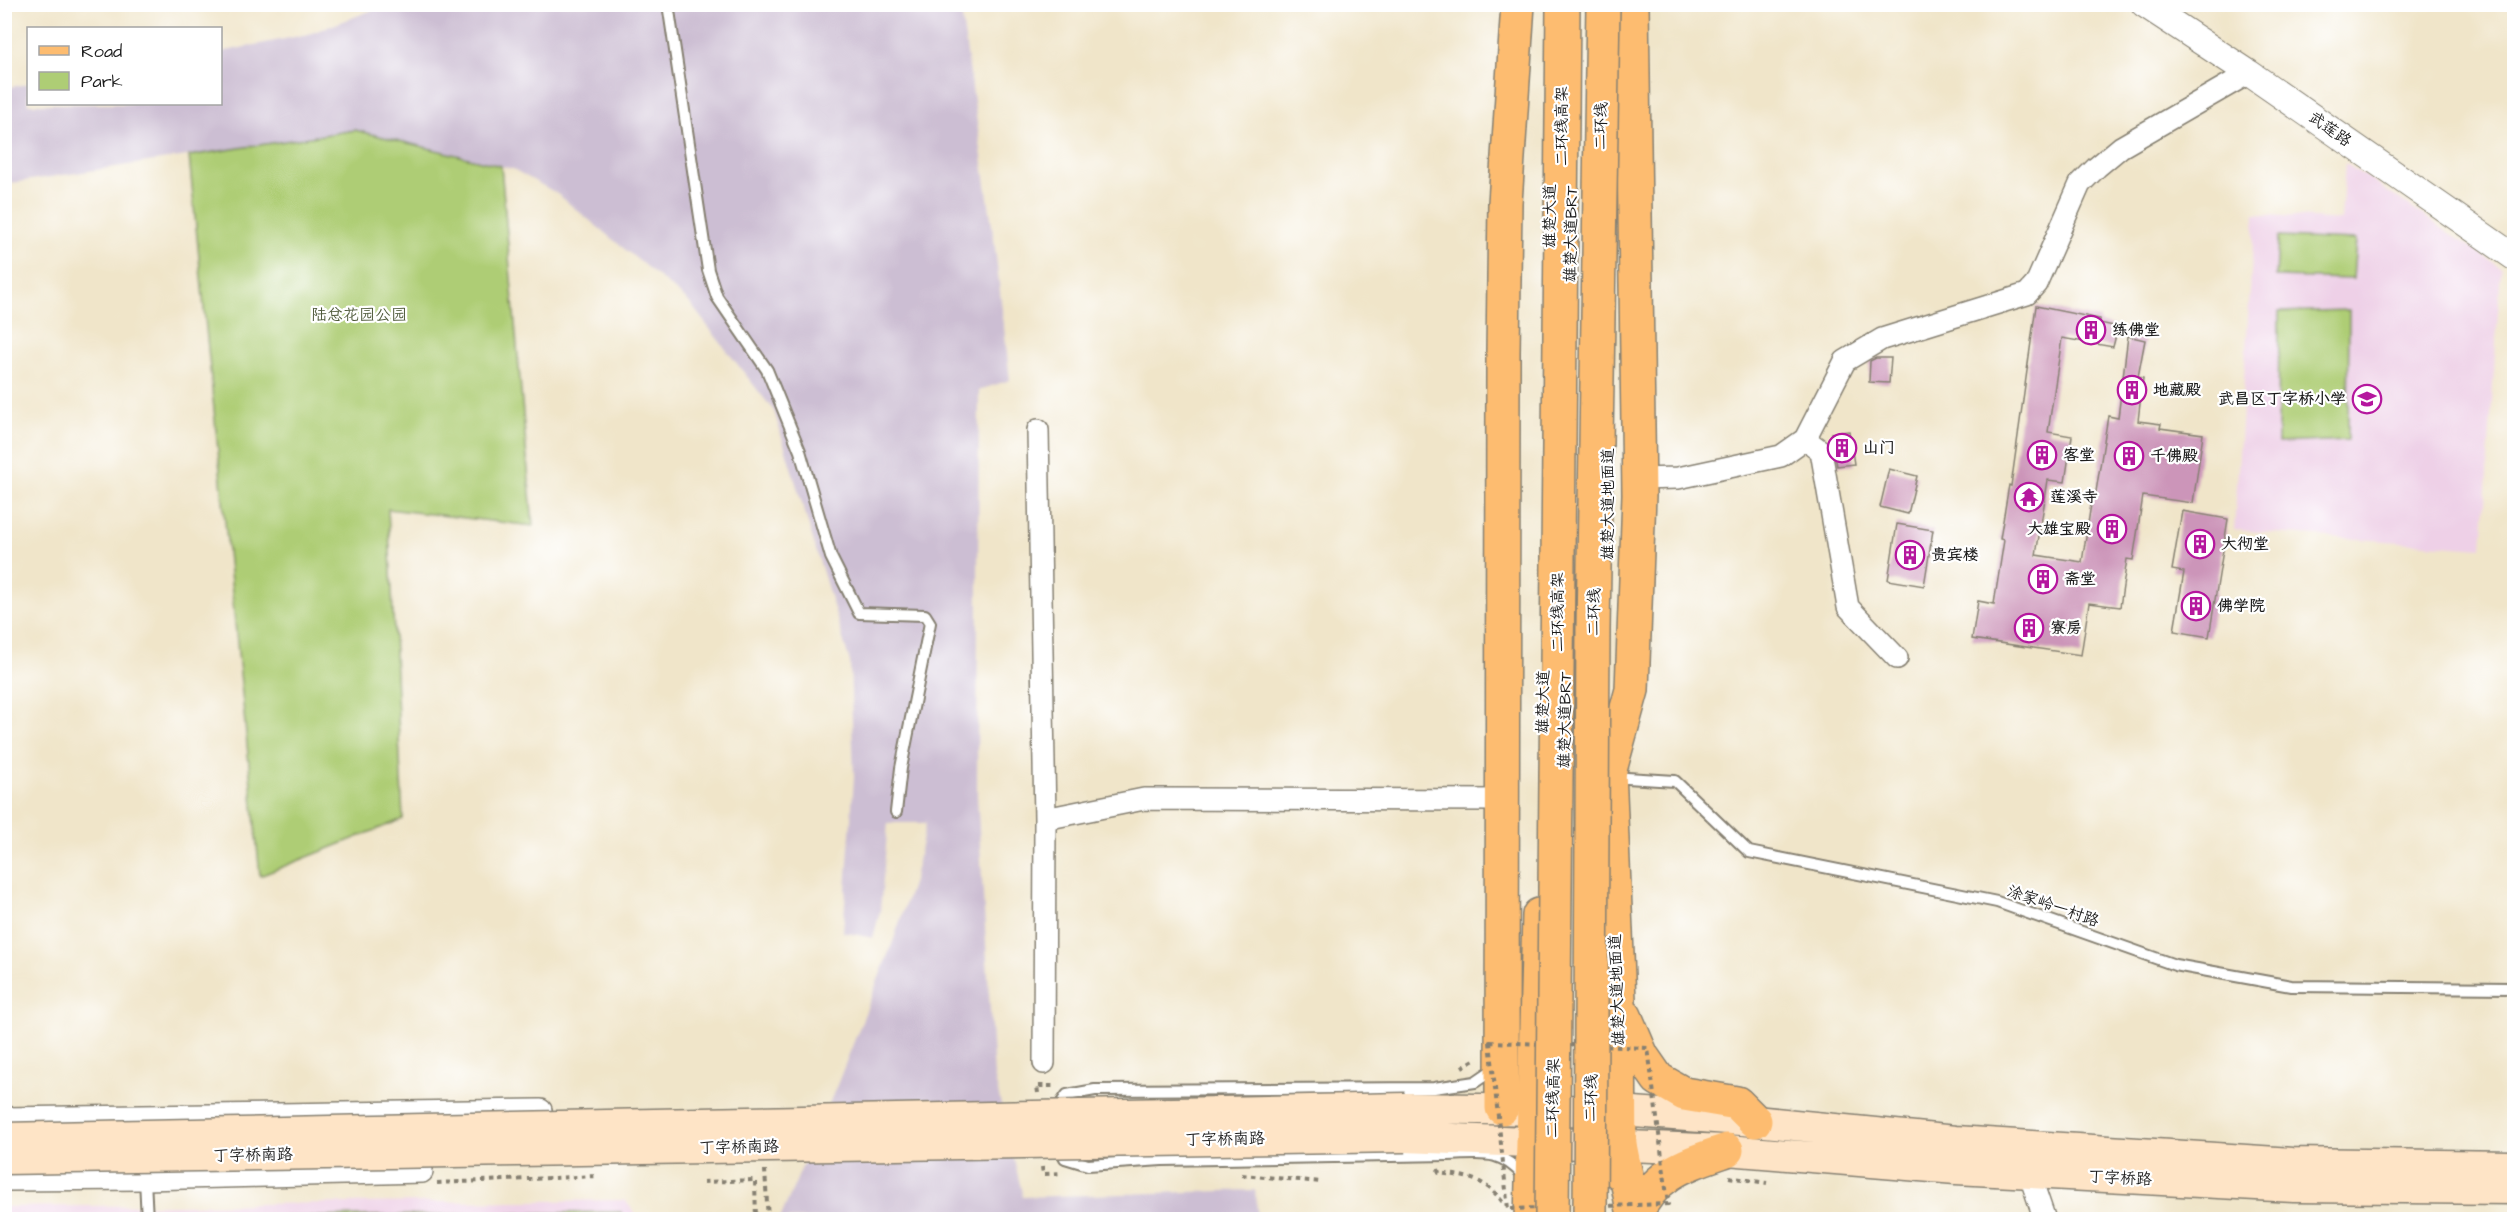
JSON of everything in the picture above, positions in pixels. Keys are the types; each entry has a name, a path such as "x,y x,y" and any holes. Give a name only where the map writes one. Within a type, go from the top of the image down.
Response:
{"main road":[{"path":"1502,1108 1489,1052 1504,800 1502,675 1506,203 1518,4"},
{"name":"雄楚大道","path":"1531,1220 1550,304 1551,4"},
{"name":"二环线高架","path":"1552,1220 1563,4"},
{"name":"二环线","path":"1590,1220 1593,630 1602,4"},
{"name":"雄楚大道地面道","path":"1608,4 1608,777 1619,1000 1620,1145 1629,1218"},
{"path":"1608,777 1632,690 1639,478 1632,4"},
{"path":"1619,1000 1642,1056 1659,1079 1684,1094 1737,1103 1755,1121"},
{"name":"丁字桥南路","path":"4,1159 1405,1122 1469,1108 1534,1108 1577,1126"},
{"name":"丁字桥路","path":"1577,1126 1620,1111 1755,1121 1955,1141 2292,1163 2514,1166"},
{"name":"丁字桥南路","path":"4,1138 1405,1122 1473,1138 1533,1141 1577,1126"},
{"name":"丁字桥路","path":"1577,1126 1620,1145 1727,1150 2029,1173 2294,1187 2514,1189"},
{"path":"1629,1218 1648,1191 1670,1173 1727,1150"}],"street":[{"name":"武莲路","path":"2144,4 2249,73 2514,257"},
{"path":"1897,658 1848,607 1818,447 1845,361 1882,339 2027,294 2036,284 2080,184 2097,167 2121,147 2249,73"},
{"path":"1038,430 1045,819 1044,1063"},
{"path":"1639,478 1678,478 1818,447"},
{"path":"1045,819 1144,799 1504,800"},
{"path":"4,1118 541,1110"},
{"path":"4,1180 422,1172 420,1111"},
{"path":"2029,1173 2045,1220"}],"lane":[{"path":"668,4 708,270 717,297 767,370 800,451 831,557 859,613 924,615 930,623 901,768 896,812"},
{"name":"涂家岭一村路","path":"1608,777 1675,781 1749,852 1997,902 2175,965 2290,986 2514,988"},
{"path":"1489,1052 1475,1082 1434,1088 1095,1090 1067,1095 1056,1110 1055,1135 1065,1158 1088,1165 1162,1161 1492,1154 1513,1164 1532,1184"},
{"path":"1434,1088 1469,1108"},
{"path":"1448,1155 1473,1138"},
{"path":"145,1179 147,1220"}],"path":[{"path":"1489,1052 1491,1030"},
{"path":"1452,1071 1489,1052 1648,1048 1668,1204"},
{"path":"765,1169 768,1220"},
{"path":"1452,1175 1465,1176 1493,1188 1508,1209 1507,1220"},
{"path":"703,1182 755,1180 756,1220"}],"shaded area":[{"path":"386,5 960,5 994,239 1010,380 979,390 977,795 994,1075 1023,1197 1255,1190 1258,1219 780,1219 837,1085 894,939 914,878 926,823 888,823 880,911 873,938 843,932 854,777 850,662 774,411 688,301 556,193 513,169 355,130 5,184 5,88 27,84 27,105 222,105 222,52 309,34"},
{"name":"武昌区丁字桥小学","path":"2345,163 2501,268 2482,548 2234,530 2255,214 2341,220"},
{"path":"625,1200 639,1219 5,1220 4,1207"}],"green space":[{"name":"陆总花园公园","path":"355,130 501,166 533,526 388,509 403,819 260,876 189,156"},
{"path":"2278,237 2356,240 2353,279 2276,277"},
{"path":"2349,310 2348,440 2278,443 2279,312"},
{"path":"621,1212 621,1220 239,1219 239,1218"}],"building":[{"path":"2036,306 2100,319 2100,323 2118,327 2113,347 2062,338 2048,432 2072,436 2065,482 2048,480 2036,555 2082,562 2108,416 2118,418 2128,336 2145,340 2138,377 2143,378 2138,421 2161,424 2160,428 2203,434 2193,503 2143,496 2133,560 2127,559 2120,607 2089,603 2081,655 1972,639 1978,601 1994,604 2004,540 2000,539 2009,485 2011,486"},
{"path":"1876,358 1891,358 1889,383 1869,382 1870,361"},
{"name":"山门","path":"1849,431 1854,464 1837,466 1831,433"},
{"path":"1889,469 1917,476 1908,514 1880,507"},
{"path":"2182,511 2228,519 2209,637 2174,631 2184,572 2172,570"},
{"name":"贵宾楼","path":"1897,524 1933,530 1924,586 1888,580"}],"place":[{"name":"练佛堂","path":"2091,330"},
{"name":"地藏殿","path":"2132,390"},
{"name":"武昌区丁字桥小学","path":"2367,399"},
{"name":"山门","path":"1842,448"},
{"name":"客堂","path":"2042,455"},
{"name":"千佛殿","path":"2129,456"},
{"name":"莲溪寺","path":"2029,497"},
{"name":"大雄宝殿","path":"2112,529"},
{"name":"大彻堂","path":"2200,544"},
{"name":"贵宾楼","path":"1910,555"},
{"name":"斋堂","path":"2043,579"},
{"name":"佛学院","path":"2196,606"},
{"name":"寮房","path":"2029,628"}]}
